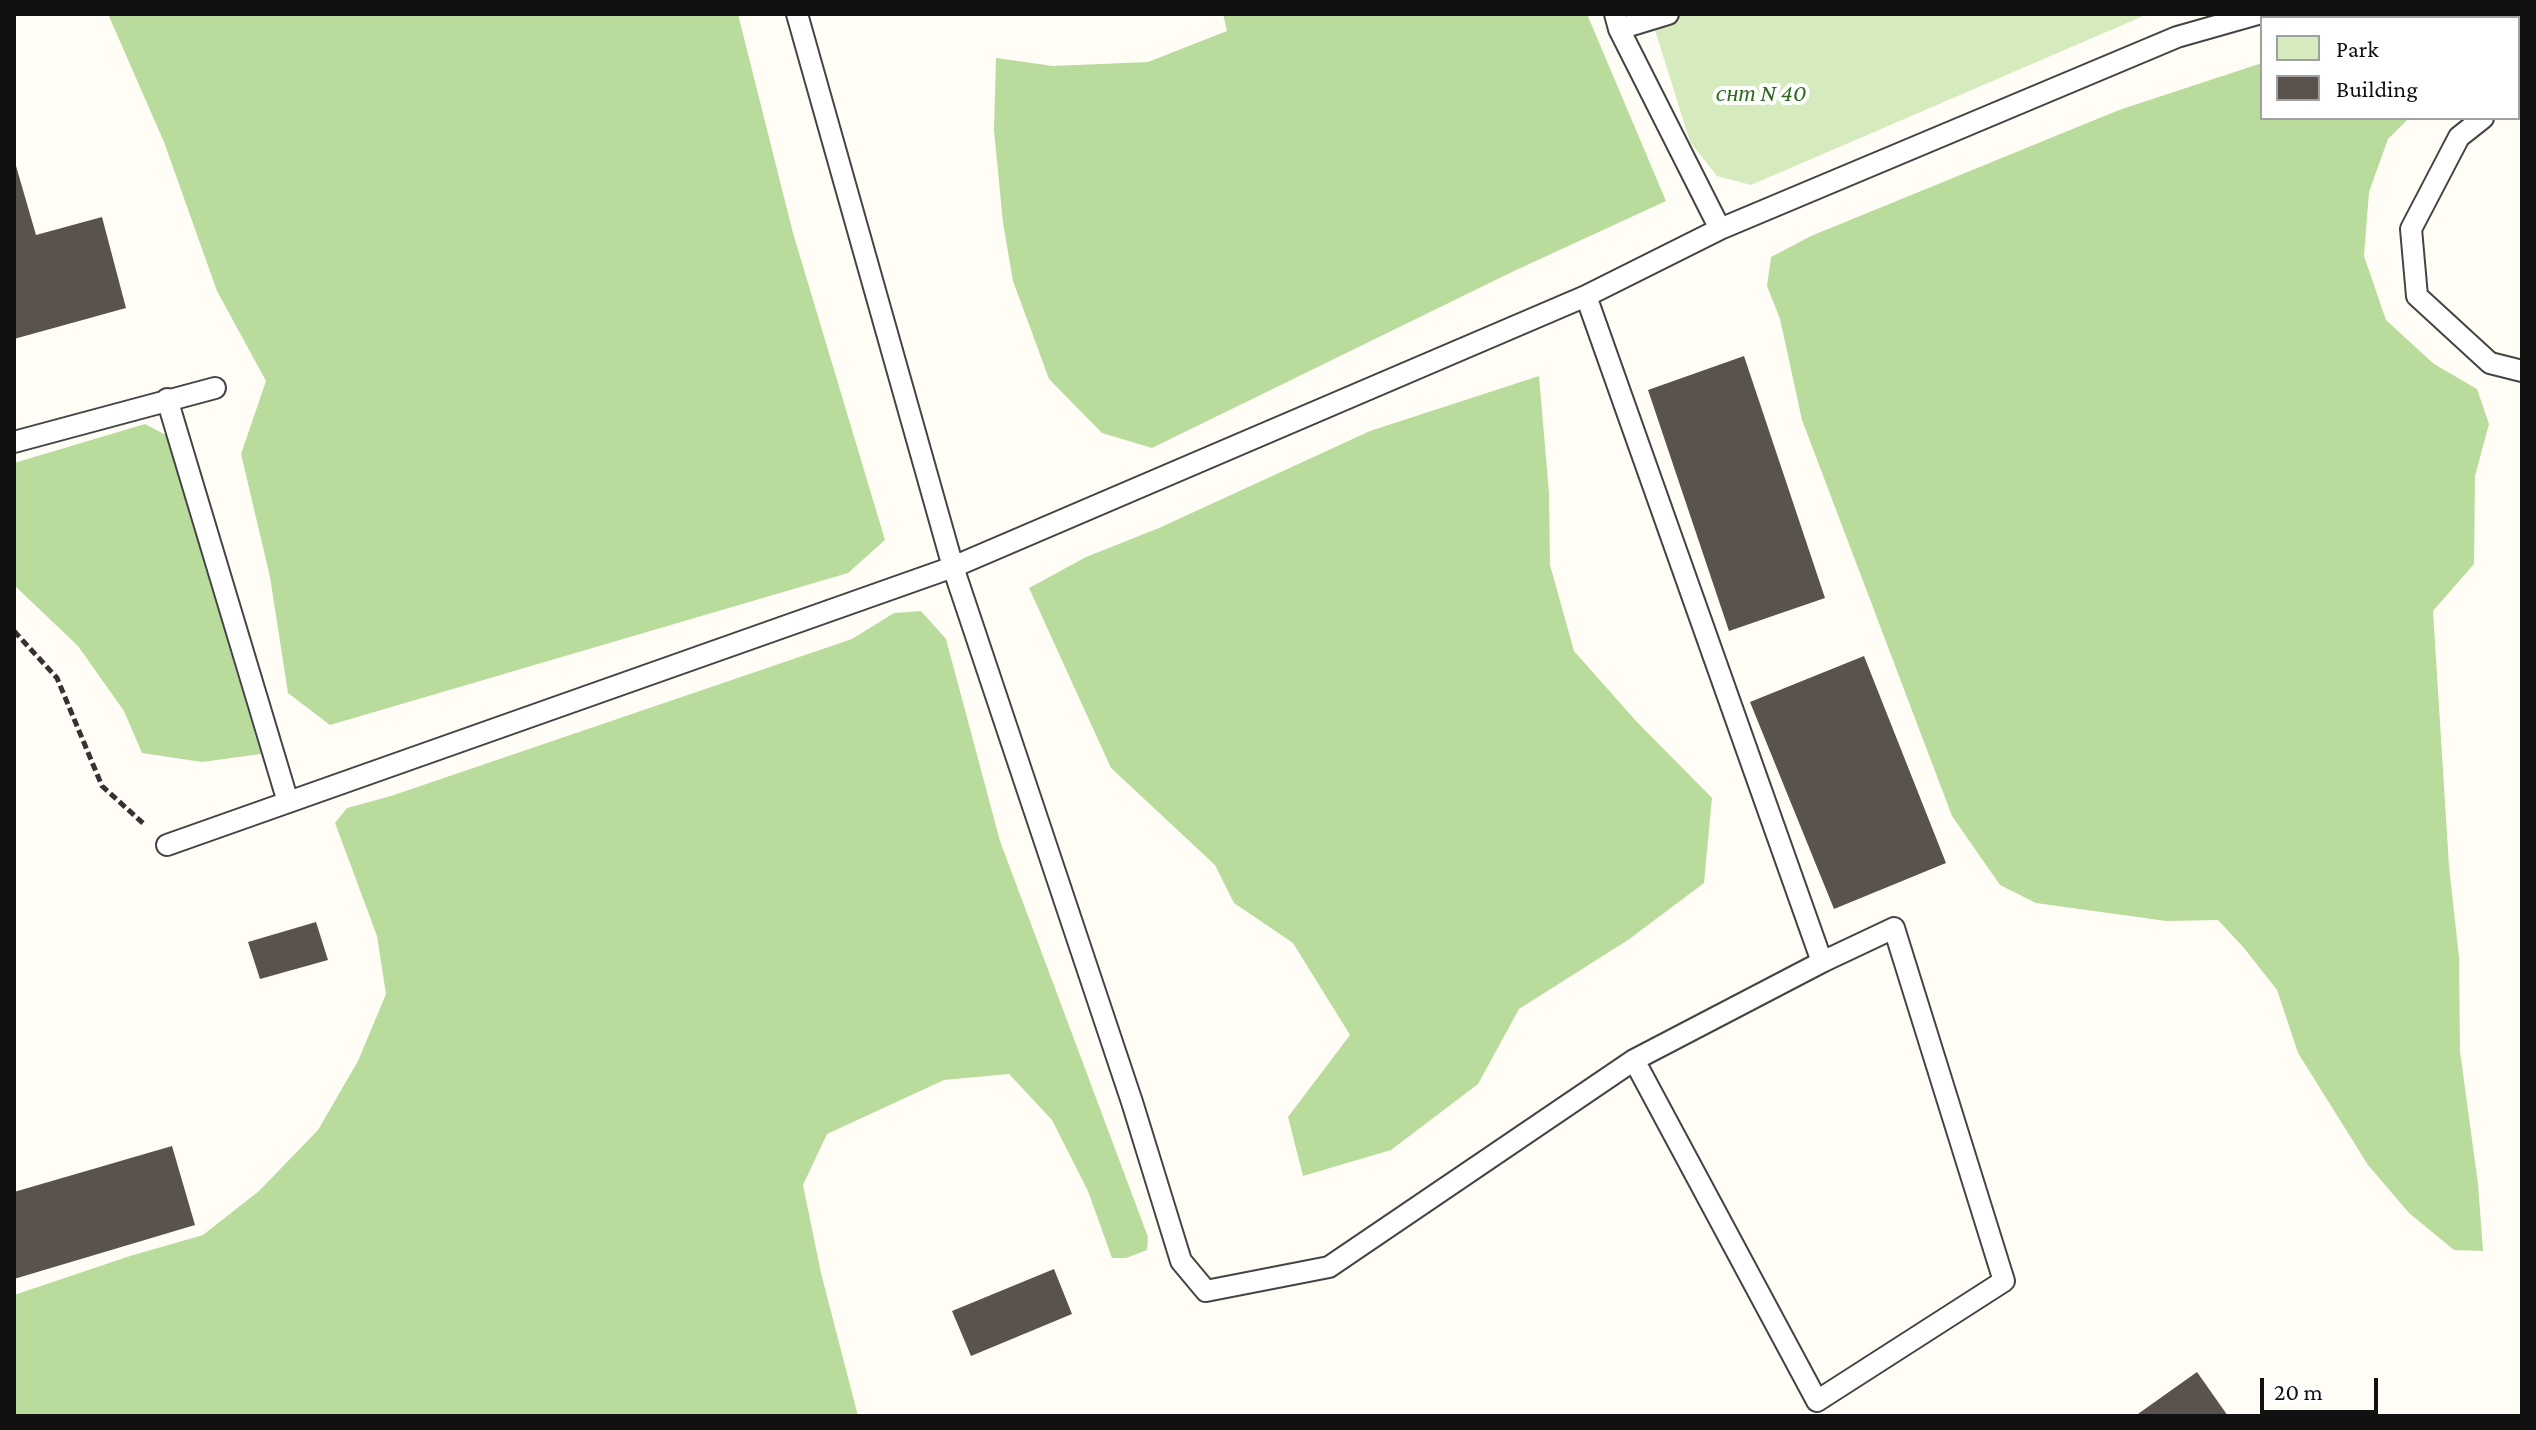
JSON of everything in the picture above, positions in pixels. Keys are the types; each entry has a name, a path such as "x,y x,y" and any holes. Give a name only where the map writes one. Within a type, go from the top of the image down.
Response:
{"lane":[{"path":"797,14 953,567 1127,1087 1181,1261 1206,1291 1329,1267 1634,1060 1894,928 2004,1281 1817,1401 1634,1060"},
{"path":"1668,14 1617,21 1720,229"},
{"path":"167,845 953,567 1586,296 1720,229 2177,37 2258,14"},
{"path":"2480,120 2459,137 2411,229 2417,296 2490,363 2522,371"},
{"path":"1586,296 1822,962"},
{"path":"14,442 215,388"},
{"path":"167,399 288,802"}],"path":[{"path":"14,631 57,678 102,786 167,845"}],"green space":[{"path":"108,14 738,14 793,233 885,540 848,573 330,725 288,693 270,577 241,454 266,381 217,291 164,142"},
{"path":"1223,14 1587,14 1666,201 1514,271 1152,448 1102,433 1049,379 1013,281 1003,223 994,130 996,58 1053,66 1148,62 1227,31"},
{"name":"снт N 40","path":"1650,14 2148,14 1751,185 1717,176 1690,142"},
{"path":"2494,14 2494,16 2390,16"},
{"path":"2260,64 2260,120 2407,120 2388,139 2369,192 2364,256 2386,320 2434,364 2477,389 2489,424 2475,476 2474,564 2433,611 2449,866 2459,957 2460,1051 2478,1184 2483,1251 2454,1250 2409,1213 2368,1165 2298,1053 2277,990 2218,920 2166,921 2036,903 2000,885 1952,816 1802,420 1780,319 1767,286 1771,257 1811,236 2119,110"},
{"path":"1539,376 1549,493 1550,565 1574,651 1636,721 1712,798 1704,883 1628,940 1519,1009 1478,1084 1391,1150 1303,1176 1288,1117 1350,1035 1293,943 1234,903 1215,865 1111,768 1029,588 1086,557 1159,528 1370,431"},
{"path":"145,424 166,435 261,754 202,762 142,753 124,711 78,646 14,585 14,463"},
{"path":"921,611 946,639 1000,841 1148,1237 1147,1250 1126,1258 1112,1258 1088,1191 1052,1120 1009,1074 944,1080 827,1134 803,1185 821,1273 858,1416 14,1416 14,1295 203,1235 259,1191 318,1130 358,1061 386,994 377,936 335,823 347,808 391,796 852,639 894,613"}],"building":[{"path":"14,159 36,235 102,217 126,308 14,339"},
{"path":"1744,356 1825,598 1729,631 1648,390"},
{"path":"1864,656 1946,863 1834,909 1750,702"},
{"path":"316,922 328,960 260,979 248,942"},
{"path":"172,1146 195,1225 14,1279 14,1192"},
{"path":"1054,1269 1072,1314 971,1356 952,1311"},
{"path":"2197,1372 2228,1416 2135,1416"}]}
